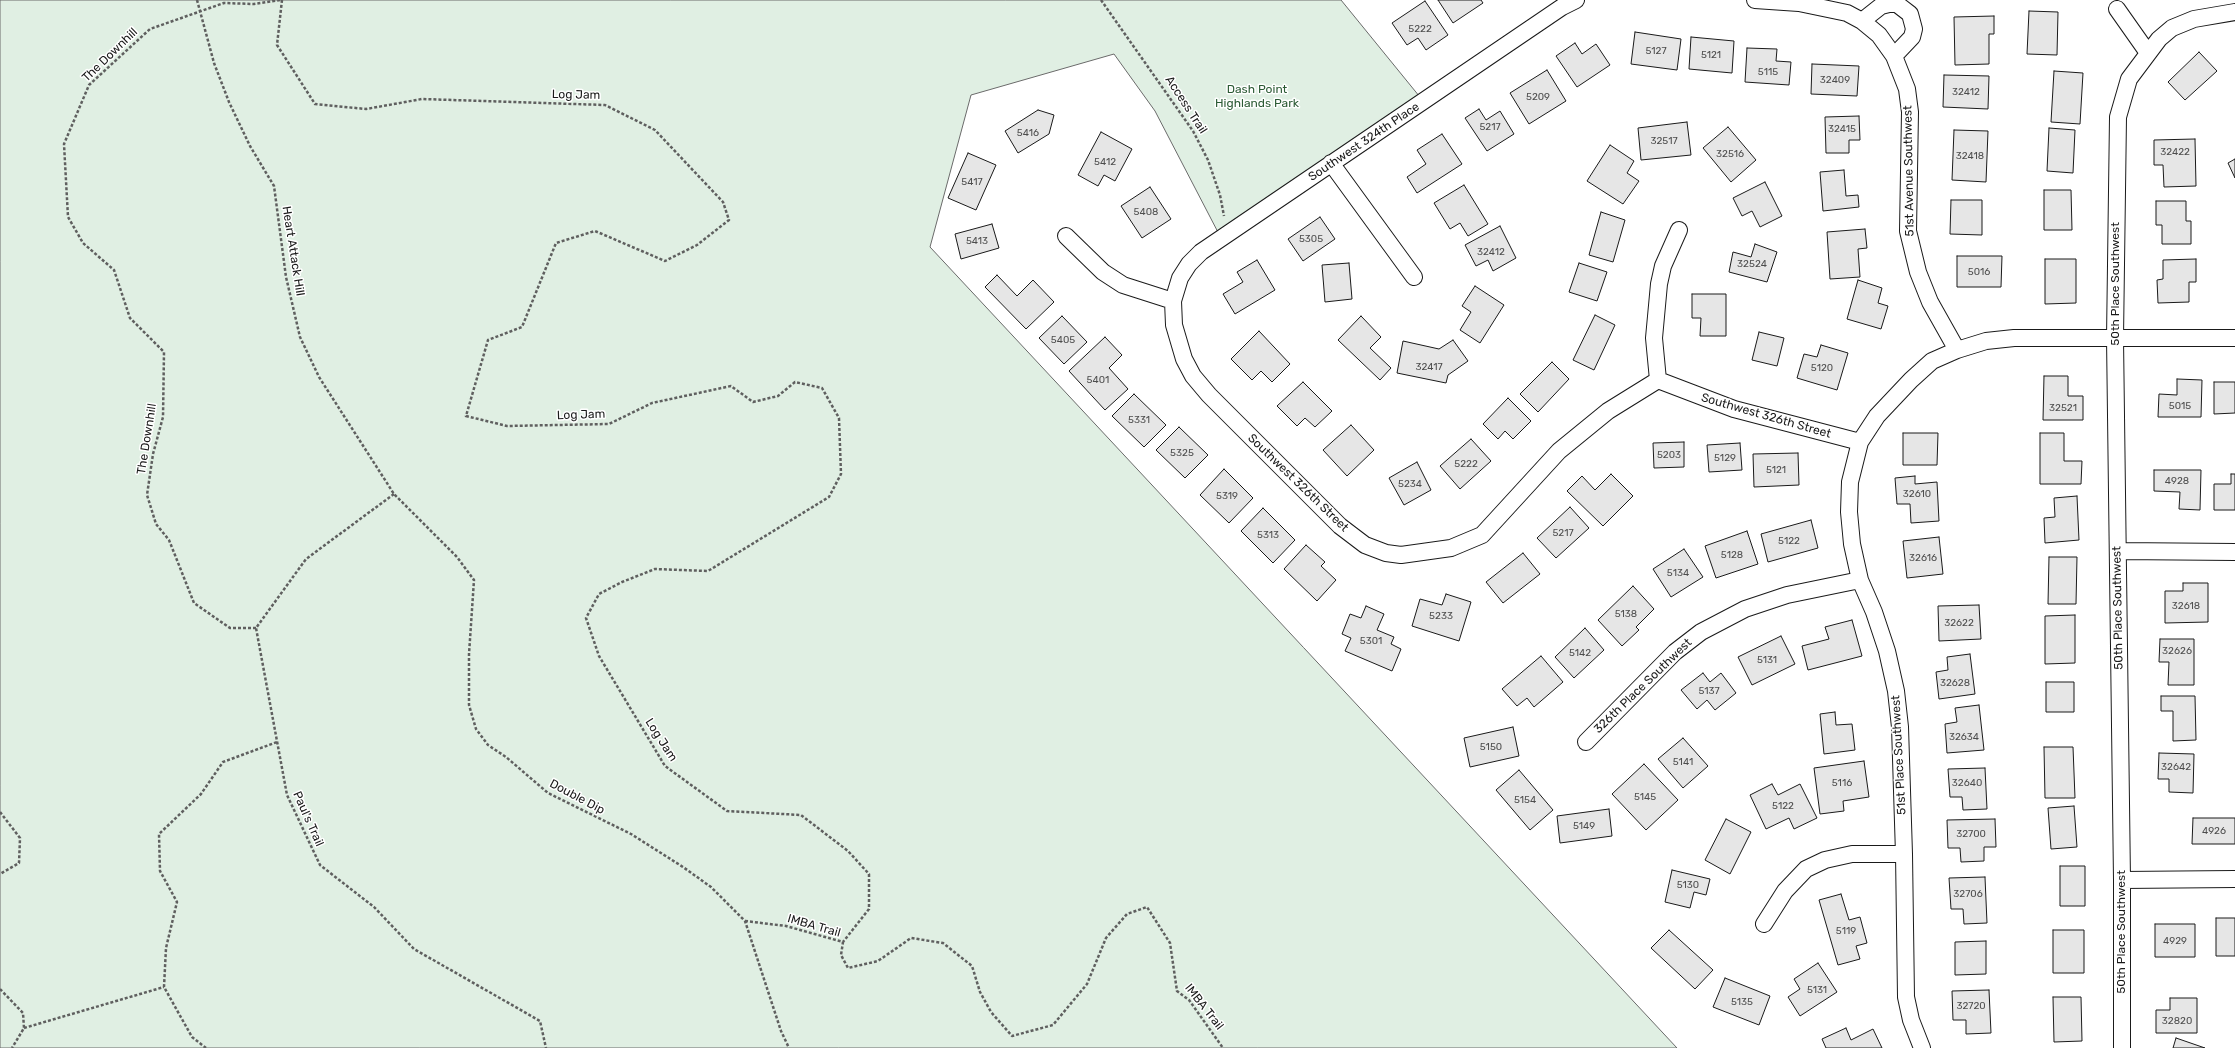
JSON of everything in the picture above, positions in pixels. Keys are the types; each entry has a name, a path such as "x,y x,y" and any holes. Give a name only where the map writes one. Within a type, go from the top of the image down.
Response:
{"street":[{"name":"Southwest 324th Place","path":"1173,301 1180,278 1189,264 1201,252 1562,7 1576,0"},
{"path":"1755,0 1799,3 1847,13 1862,21 1881,6 1897,4 1906,9 1913,21 1914,29 1907,44 1894,56"},
{"path":"2117,9 2148,53 2159,39 2172,28 2194,19 2235,12"},
{"name":"51st Avenue Southwest","path":"1862,21 1879,35 1894,56 1907,89 1910,112 1908,231 1918,272 1930,302 1957,350"},
{"name":"50th Place Southwest","path":"2122,1048 2122,880 2116,338 2118,117 2122,98 2129,79 2148,53"},
{"path":"1331,163 1414,277"},
{"path":"1658,380 1654,338 1659,284 1663,266 1679,230"},
{"path":"1066,236 1103,272 1124,285 1173,301"},
{"name":"Southwest 326th Street","path":"1173,301 1174,325 1184,359 1193,376 1209,395 1340,526 1365,545 1386,553 1401,555 1451,548 1482,534 1559,451 1608,411 1658,380 1734,409 1860,442"},
{"name":"51st Place Southwest","path":"1922,1048 1911,1020 1906,997 1900,727 1896,691 1887,650 1874,612 1860,580 1852,544 1849,512 1850,482 1860,442 1877,416 1911,380 1932,361 1957,350 1986,341 2014,338 2235,338"},
{"path":"2118,551 2235,552"},
{"name":"326th Place Southwest","path":"1586,742 1675,652 1701,632 1745,609 1786,595 1860,580"},
{"path":"1764,924 1785,891 1806,869 1825,860 1852,854 1904,854"},
{"path":"2122,880 2235,879"}],"path":[{"name":"Heart Attack Hill","path":"197,0 214,63 229,102 250,146 274,186 286,278 300,337 319,377 394,494"},
{"name":"The Downhill","path":"256,628 230,628 194,602 169,540 156,524 147,496 153,454 162,417 164,352 130,318 114,270 83,243 68,217 64,144 89,85 150,29 224,3 254,4 281,0"},
{"name":"Log Jam","path":"281,0 277,45 316,104 366,109 422,99 605,104 655,130 723,202 729,220 697,245 665,261 595,231 556,243 522,327 488,340 466,416 507,426 609,424 652,403 731,386 752,402 778,396 795,382 822,388 838,418 841,474 829,497 708,571 655,569 622,582 599,594 586,618 599,656 665,766 727,811 801,815 848,851 868,874 868,909 843,942"},
{"name":"Access Trail","path":"1101,0 1193,131 1208,160 1220,195 1227,234"},
{"path":"256,628 306,559 394,494"},
{"name":"Double Dip","path":"394,494 457,558 474,580 469,654 469,705 476,729 488,745 506,757 548,793 631,834 683,867 711,887 745,921 781,1031 789,1048"},
{"name":"Paul's Trail","path":"256,628 287,795 320,865 374,907 414,949 540,1021 546,1048"},
{"path":"206,1048 192,1037 164,987 166,948 177,902 160,871 159,834 201,794 223,762 277,742"},
{"path":"0,812 20,838 19,863 0,874"},
{"name":"IMBA Trail","path":"745,921 786,926 843,942 841,955 848,968 878,961 910,938 943,943 972,966 980,992 991,1012 1012,1036 1053,1025 1087,984 1106,938 1126,914 1147,907 1170,943 1177,991 1189,1000 1223,1048"},
{"path":"24,1028 164,987"},
{"path":"0,989 23,1012 24,1028 12,1048"}],"green space":[{"name":"Dash Point Highlands Park","path":"0,0 1341,0 1424,102 1221,238 1155,111 1114,54 971,95 930,247 1677,1048 0,1048"}],"building":[{"path":"1438,0 1481,0 1483,3 1453,23"},
{"path":"1425,1 1448,35 1426,50 1418,38 1407,45 1392,23"},
{"path":"2029,11 2058,12 2057,55 2027,54"},
{"path":"1994,16 1994,34 1989,34 1989,64 1955,65 1954,17"},
{"path":"1635,32 1681,39 1677,70 1631,64"},
{"path":"1691,37 1734,41 1732,73 1689,69"},
{"path":"1575,43 1582,54 1596,44 1610,65 1577,87 1556,56"},
{"path":"1747,48 1777,49 1776,61 1791,62 1789,85 1745,82"},
{"path":"2199,52 2217,71 2185,100 2168,82"},
{"path":"1812,64 1859,66 1857,96 1811,94"},
{"path":"1547,70 1566,101 1529,124 1510,93"},
{"path":"2054,71 2083,73 2080,124 2051,122"},
{"path":"1944,75 1989,76 1988,109 1943,107"},
{"path":"1479,109 1486,120 1500,111 1514,134 1487,151 1465,118"},
{"path":"1038,110 1054,115 1049,134 1018,153 1005,131"},
{"path":"1859,116 1860,140 1849,140 1849,153 1826,153 1825,117"},
{"path":"1687,122 1691,155 1641,160 1638,128"},
{"path":"1728,127 1756,160 1731,182 1703,148"},
{"path":"2049,128 2075,130 2073,173 2047,171"},
{"path":"1954,130 1988,131 1986,182 1952,180"},
{"path":"1101,132 1132,149 1115,181 1104,175 1098,186 1078,175"},
{"path":"1442,134 1462,164 1417,193 1407,177 1426,164 1417,150"},
{"path":"2195,139 2196,186 2164,187 2163,165 2154,165 2154,140"},
{"path":"1610,145 1634,161 1627,173 1639,181 1623,204 1587,181"},
{"path":"968,153 996,165 976,210 948,198"},
{"path":"2235,159 2235,178 2228,163"},
{"path":"1844,170 1846,196 1858,195 1859,207 1823,211 1820,172"},
{"path":"1765,182 1782,216 1760,227 1752,211 1742,216 1733,198"},
{"path":"1464,185 1488,224 1468,236 1460,223 1450,229 1434,203"},
{"path":"1150,187 1171,219 1142,238 1121,206"},
{"path":"2044,190 2071,190 2072,230 2044,230"},
{"path":"1951,200 1982,200 1982,235 1950,234"},
{"path":"2156,201 2186,201 2186,221 2191,221 2191,244 2162,244 2162,225 2156,225"},
{"path":"1601,212 1625,220 1613,262 1589,255"},
{"path":"1320,217 1335,239 1303,261 1288,239"},
{"path":"992,224 999,248 961,259 955,234"},
{"path":"1500,226 1516,258 1493,271 1488,260 1476,266 1465,245"},
{"path":"1865,229 1867,248 1858,249 1860,277 1830,279 1827,232"},
{"path":"1755,244 1777,252 1767,282 1729,272 1733,252 1751,257"},
{"path":"1957,256 2002,256 2001,287 1957,287"},
{"path":"2045,259 2076,259 2076,303 2045,304"},
{"path":"2196,259 2196,282 2189,282 2189,302 2158,303 2157,280 2163,279 2163,260"},
{"path":"1257,260 1275,290 1235,314 1223,294 1243,282 1237,272"},
{"path":"1349,263 1352,299 1325,302 1322,265"},
{"path":"1579,263 1607,272 1597,301 1569,292"},
{"path":"997,275 1017,296 1033,280 1054,302 1026,329 985,287"},
{"path":"1858,280 1882,288 1878,303 1888,306 1881,329 1847,319"},
{"path":"1475,286 1504,305 1480,343 1460,330 1471,312 1462,306"},
{"path":"1692,294 1726,294 1726,336 1700,336 1701,318 1692,318"},
{"path":"1595,315 1615,325 1594,370 1573,360"},
{"path":"1062,316 1087,342 1064,364 1039,338"},
{"path":"1361,316 1381,337 1370,348 1391,368 1380,380 1338,340"},
{"path":"1259,331 1290,364 1272,382 1261,371 1252,380 1231,359"},
{"path":"1759,332 1784,338 1777,366 1752,360"},
{"path":"1105,337 1122,355 1109,368 1128,389 1105,410 1069,371"},
{"path":"1453,340 1468,361 1448,375 1446,383 1397,373 1403,341 1439,349"},
{"path":"1821,345 1848,353 1837,390 1797,378 1804,354 1817,357"},
{"path":"1552,362 1569,379 1538,412 1520,394"},
{"path":"2044,376 2068,376 2068,396 2083,396 2083,420 2043,420"},
{"path":"2177,379 2202,380 2201,417 2158,417 2159,394 2177,395"},
{"path":"1303,382 1332,411 1315,427 1305,418 1297,426 1277,406"},
{"path":"2214,382 2235,382 2235,413 2214,414"},
{"path":"1134,394 1166,425 1144,447 1112,416"},
{"path":"1508,398 1531,421 1513,439 1505,431 1498,439 1483,424"},
{"path":"1351,425 1374,450 1347,476 1323,450"},
{"path":"1179,427 1208,455 1185,478 1156,450"},
{"path":"1903,433 1938,433 1937,465 1903,465"},
{"path":"2040,433 2064,433 2064,461 2082,461 2081,484 2040,484"},
{"path":"1471,439 1491,461 1460,489 1440,466"},
{"path":"1684,442 1684,467 1654,468 1653,443"},
{"path":"1740,443 1742,470 1709,472 1707,445"},
{"path":"1798,453 1799,485 1754,487 1753,454"},
{"path":"1417,462 1431,490 1404,505 1389,478"},
{"path":"1224,469 1253,498 1229,523 1200,495"},
{"path":"2154,470 2201,470 2200,510 2179,509 2180,492 2154,491"},
{"path":"1611,474 1633,496 1603,526 1567,491 1582,476 1595,490"},
{"path":"2231,474 2235,474 2235,510 2214,510 2214,484 2231,484"},
{"path":"1915,476 1915,484 1937,482 1939,521 1911,523 1910,504 1897,504 1895,478"},
{"path":"2077,496 2079,540 2045,543 2044,518 2055,517 2054,498"},
{"path":"1570,507 1589,528 1556,558 1537,538"},
{"path":"1263,508 1295,540 1273,563 1241,531"},
{"path":"1811,520 1818,548 1768,562 1761,534"},
{"path":"1747,531 1758,564 1716,578 1705,546"},
{"path":"1939,537 1943,574 1907,578 1903,541"},
{"path":"1306,545 1325,562 1321,566 1336,580 1317,601 1284,569"},
{"path":"1684,549 1703,577 1671,597 1653,569"},
{"path":"1523,553 1540,574 1503,603 1486,582"},
{"path":"2049,557 2077,557 2076,604 2048,604"},
{"path":"2183,583 2208,583 2208,622 2165,623 2165,591 2183,591"},
{"path":"1633,586 1654,609 1636,627 1639,630 1622,646 1598,620"},
{"path":"1446,594 1471,602 1459,641 1412,626 1420,599 1442,605"},
{"path":"1979,605 1981,639 1939,641 1938,606"},
{"path":"1366,606 1384,614 1377,630 1394,637 1391,644 1401,649 1392,671 1345,651 1351,638 1342,634 1350,614 1361,618"},
{"path":"2075,615 2075,663 2045,664 2045,616"},
{"path":"1852,620 1862,656 1808,670 1802,646 1829,639 1825,627"},
{"path":"1585,628 1604,650 1574,678 1555,657"},
{"path":"1781,636 1795,664 1752,685 1738,657"},
{"path":"2160,639 2194,639 2194,685 2168,685 2169,662 2159,662"},
{"path":"1970,654 1975,694 1939,699 1936,672 1948,670 1947,657"},
{"path":"1541,656 1563,682 1534,707 1527,698 1517,706 1502,689"},
{"path":"1703,673 1710,682 1721,673 1736,693 1715,710 1707,700 1697,709 1681,690"},
{"path":"2046,682 2074,682 2074,712 2046,712"},
{"path":"2161,696 2195,696 2196,740 2173,741 2173,711 2161,711"},
{"path":"1979,705 1984,750 1947,753 1945,724 1957,722 1955,708"},
{"path":"1835,712 1836,725 1852,724 1855,750 1824,754 1820,714"},
{"path":"1513,727 1519,756 1470,767 1464,738"},
{"path":"1683,738 1708,766 1683,788 1658,759"},
{"path":"2044,747 2073,747 2075,798 2045,798"},
{"path":"2159,753 2194,754 2193,793 2169,792 2169,779 2158,779"},
{"path":"1864,761 1869,797 1843,801 1844,811 1820,814 1814,768"},
{"path":"1644,764 1678,800 1646,830 1612,794"},
{"path":"1985,768 1987,809 1963,810 1962,797 1950,797 1948,769"},
{"path":"1519,770 1553,810 1530,830 1496,790"},
{"path":"1772,784 1778,795 1800,784 1817,818 1794,829 1789,818 1766,829 1750,795"},
{"path":"2074,806 2077,847 2051,849 2048,808"},
{"path":"1609,809 1612,836 1560,843 1557,816"},
{"path":"2193,818 2235,818 2235,844 2192,844"},
{"path":"1726,819 1751,832 1730,874 1705,860"},
{"path":"1995,819 1996,847 1984,847 1984,861 1961,862 1960,848 1948,848 1947,820"},
{"path":"2060,866 2085,866 2085,906 2060,906"},
{"path":"1672,870 1710,879 1706,895 1694,892 1690,908 1665,902"},
{"path":"1985,877 1987,923 1964,924 1963,909 1951,909 1949,878"},
{"path":"1841,894 1849,920 1860,917 1867,943 1856,946 1860,959 1838,965 1819,900"},
{"path":"2216,918 2235,918 2235,956 2216,956"},
{"path":"2155,924 2195,924 2195,957 2155,957"},
{"path":"1669,930 1713,970 1695,989 1651,948"},
{"path":"2053,930 2084,930 2084,973 2053,973"},
{"path":"1986,941 1986,974 1955,975 1955,942"},
{"path":"1818,963 1837,992 1800,1016 1788,997 1800,989 1794,979"},
{"path":"1725,978 1770,996 1759,1025 1713,1007"},
{"path":"1989,990 1991,1033 1966,1034 1966,1020 1953,1020 1952,991"},
{"path":"2053,997 2081,997 2082,1041 2054,1042"},
{"path":"2170,998 2197,998 2197,1033 2156,1033 2156,1010 2170,1010"},
{"path":"1846,1028 1851,1040 1873,1029 1882,1048 1826,1048 1822,1039"},
{"path":"2176,1038 2205,1048 2173,1048"}]}
